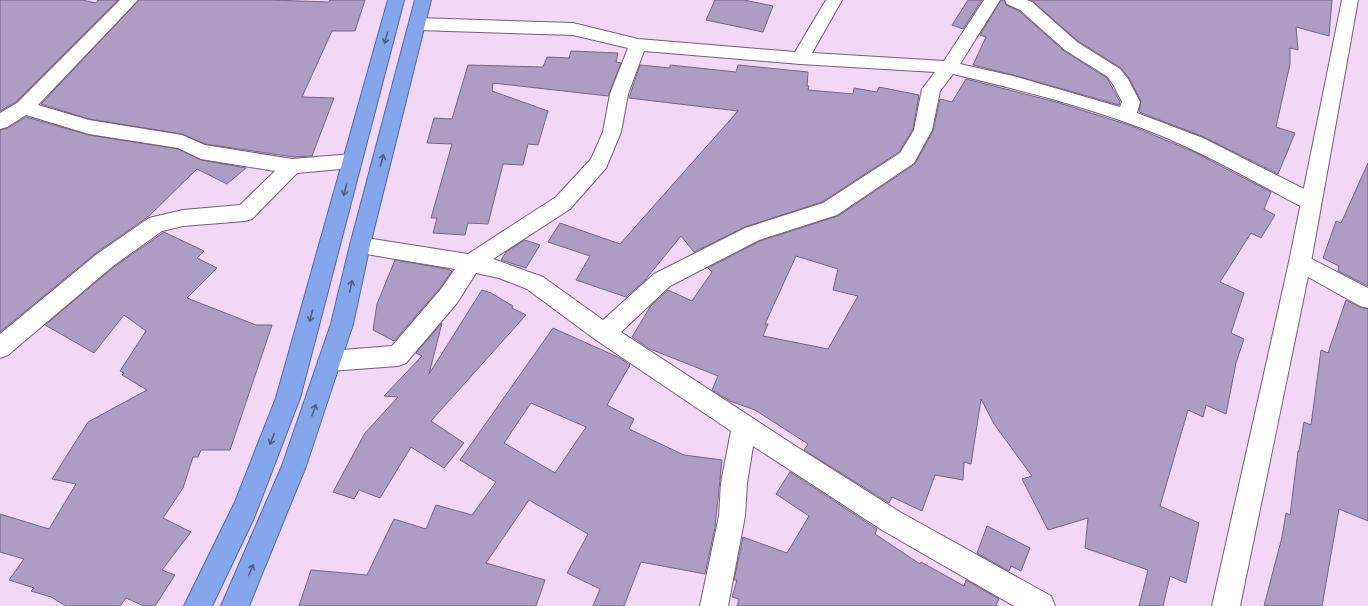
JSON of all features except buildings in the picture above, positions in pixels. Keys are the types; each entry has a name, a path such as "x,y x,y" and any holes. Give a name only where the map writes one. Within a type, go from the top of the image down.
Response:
{"highway":[{"path":"198,606 245,509 288,398 396,0"},
{"path":"235,606 294,466 342,324 360,245 423,0"}],"street":[{"path":"0,122 24,108 130,0"},
{"path":"800,58 834,0"},
{"path":"604,333 662,280 752,234 830,209 907,158 923,130 931,89 949,67 992,0"},
{"path":"1013,0 1026,6 1071,46 1114,73 1122,84 1130,102 1127,116"},
{"path":"1226,606 1300,262 1350,0"},
{"path":"418,24 573,29 638,45 800,58 949,67 1013,82 1127,116 1162,129 1196,143 1311,202"},
{"path":"330,361 398,356 449,296 471,263 563,203 599,163 612,132 619,94 638,45"},
{"path":"24,108 89,126 182,142 201,152 292,166 352,161"},
{"path":"0,348 105,260 156,224 183,218 245,213 292,166"},
{"path":"360,245 471,263 502,270 535,283 604,333 744,426 892,521 1041,606"},
{"path":"1300,262 1368,299"},
{"path":"714,606 732,516 734,483 744,426"}]}
